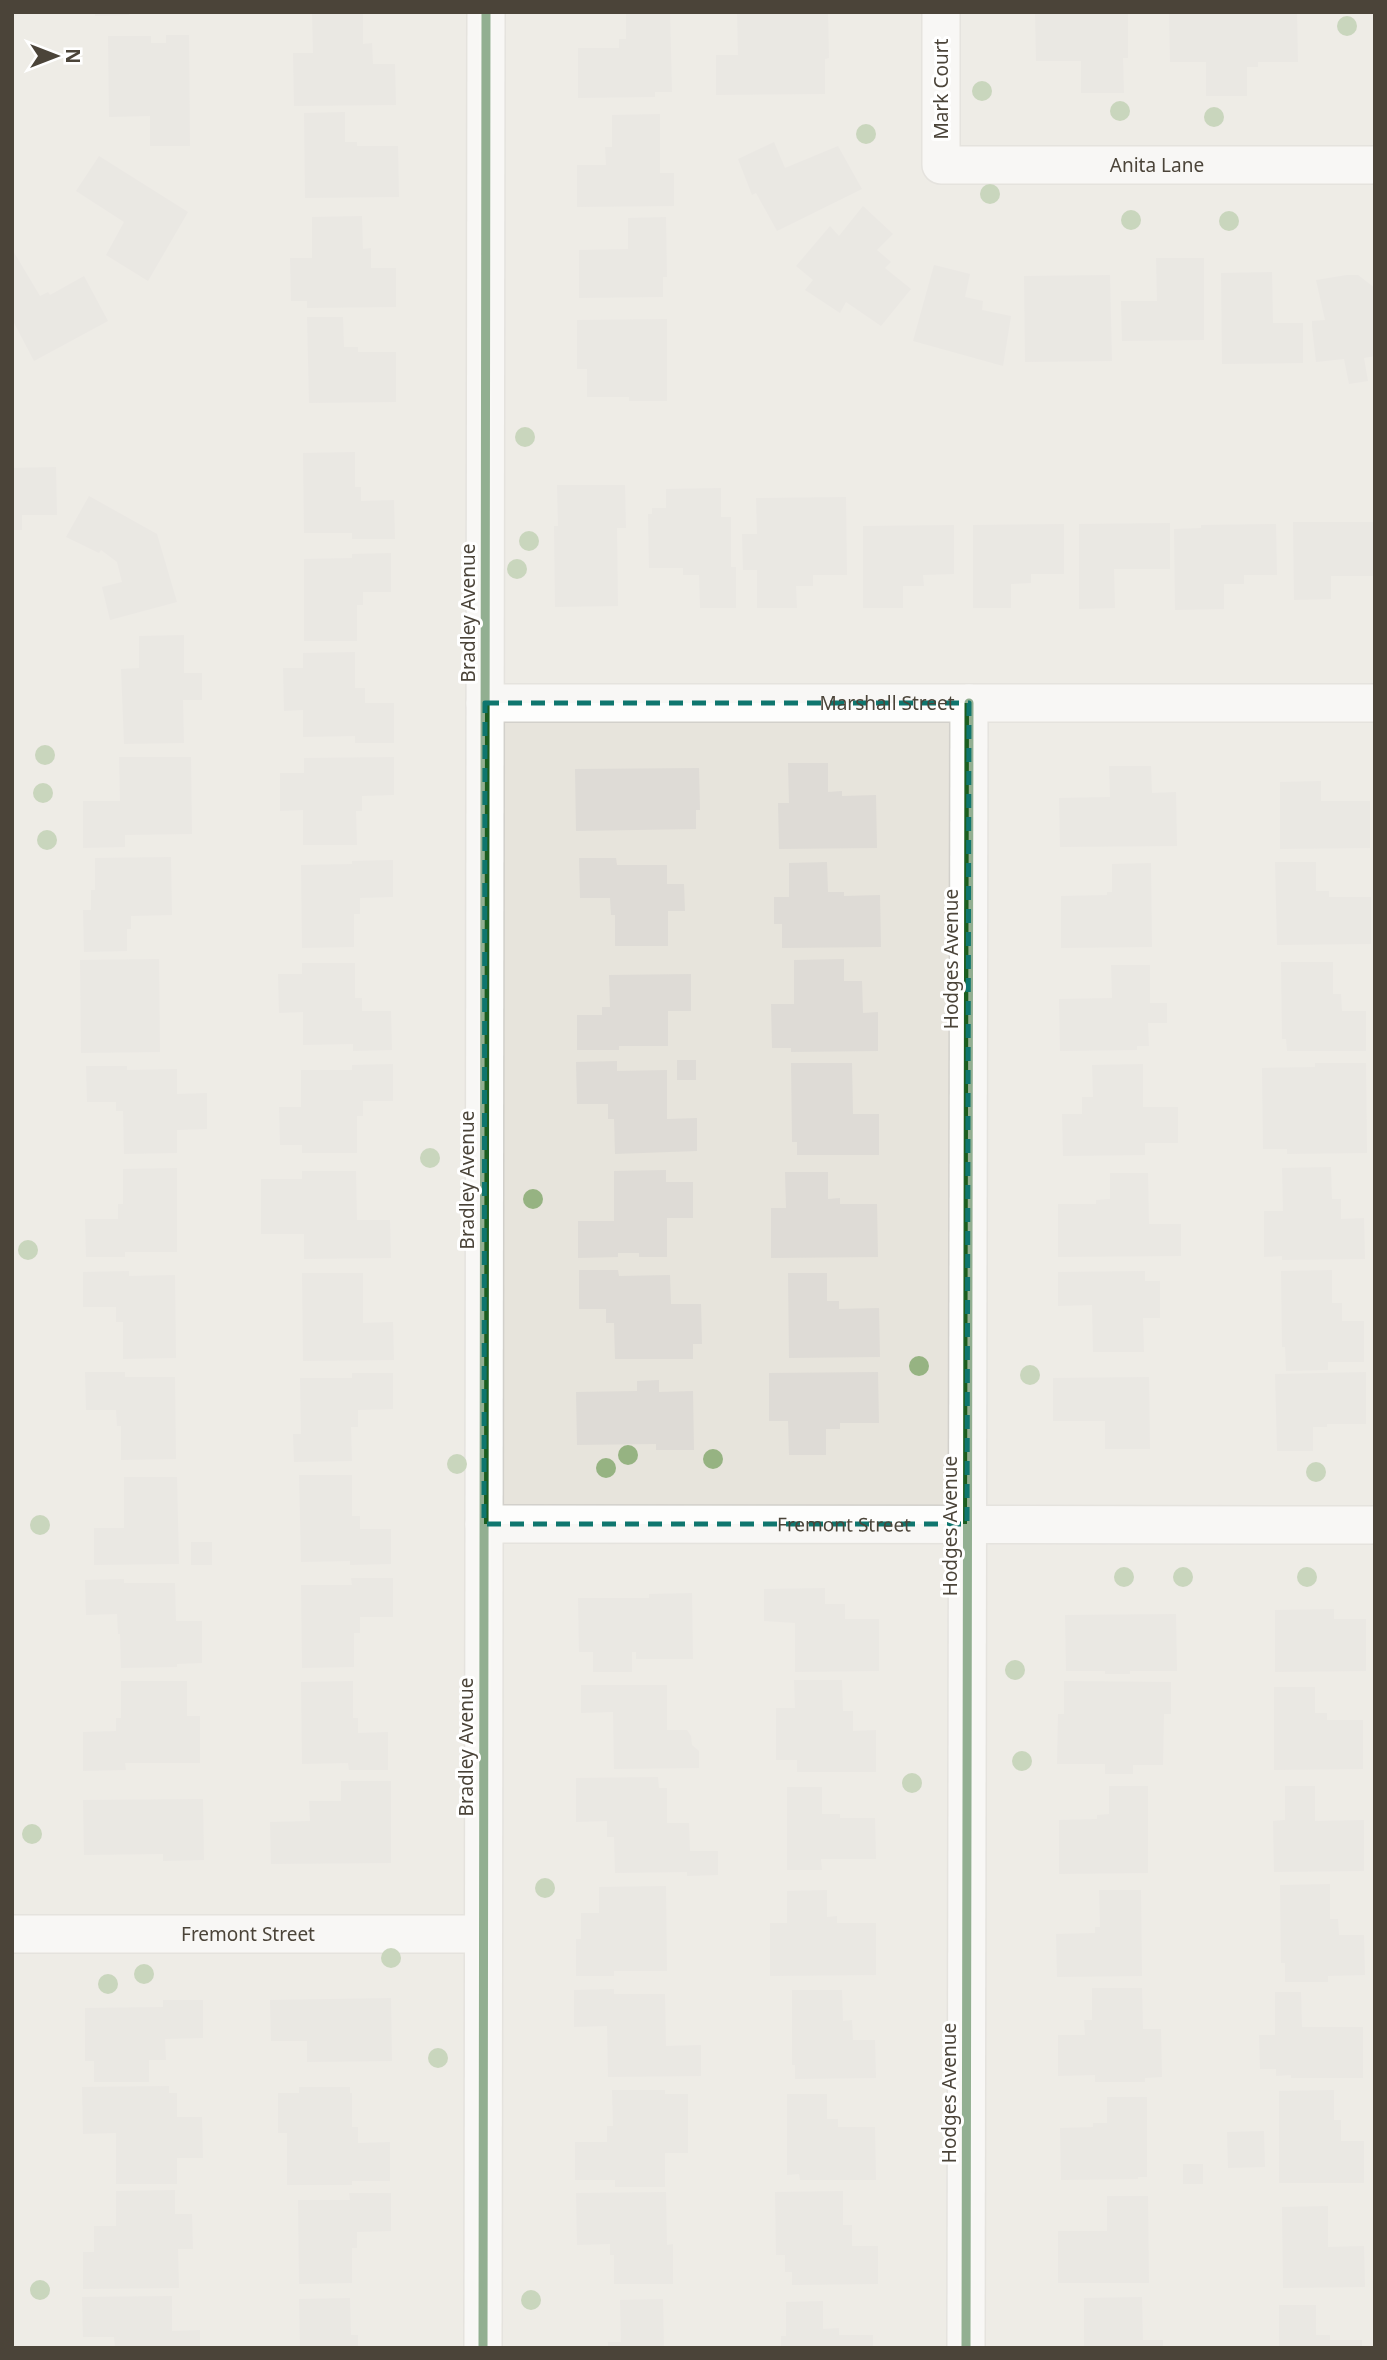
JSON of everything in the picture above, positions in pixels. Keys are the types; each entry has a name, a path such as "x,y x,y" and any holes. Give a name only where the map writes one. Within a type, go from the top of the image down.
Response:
{"street":[{"name":"Bradley Avenue","path":"483,2348 486,12"},
{"name":"Mark Court","path":"941,12 941,165"},
{"name":"Anita Lane","path":"941,165 1375,165"},
{"name":"Marshall Street","path":"485,703 1375,704"},
{"name":"Hodges Avenue","path":"966,2348 968,704"},
{"name":"Fremont Street","path":"484,1524 1375,1525"},
{"name":"Fremont Street","path":"12,1934 483,1934"}],"highlighted area":[{"path":"485,703 969,703 967,1524 484,1524"}],"shaded area":[{"path":"12,12 1375,12 1375,2348 12,2348"}],"building":[{"path":"95,12 129,12 129,15 95,16"},
{"path":"312,12 363,12 363,44 372,43 373,64 395,64 396,105 294,106 293,53 313,53"},
{"path":"626,12 670,12 672,92 655,92 655,97 578,98 578,48 619,48 619,39 626,39"},
{"path":"737,12 828,12 829,58 825,59 825,94 716,95 716,55 738,55"},
{"path":"1035,12 1128,12 1128,58 1123,58 1124,93 1081,93 1081,61 1036,61"},
{"path":"1169,12 1297,12 1298,62 1258,62 1258,67 1247,67 1247,96 1206,96 1206,62 1170,62"},
{"path":"166,35 189,35 190,146 150,146 150,116 109,117 108,36 151,36 151,43 166,43"},
{"path":"345,112 345,142 357,142 357,146 398,146 399,197 305,198 304,113"},
{"path":"660,114 660,173 674,173 674,206 577,207 577,165 606,165 605,147 612,147 612,115"},
{"path":"774,142 785,168 838,146 862,189 777,231 756,193 752,195 738,159"},
{"path":"99,156 188,212 148,281 106,255 124,222 76,191"},
{"path":"863,206 893,234 877,250 891,262 885,268 911,289 881,326 846,302 840,313 805,290 813,280 796,266 830,226 839,236"},
{"path":"362,216 363,249 371,248 371,268 396,268 396,307 307,308 307,301 291,301 290,258 312,258 312,217"},
{"path":"666,217 667,277 663,277 663,297 579,298 579,250 628,249 628,218"},
{"path":"12,249 40,296 48,292 50,295 84,276 108,321 34,361 12,319"},
{"path":"1156,258 1204,258 1204,340 1122,341 1121,301 1157,301"},
{"path":"934,265 970,274 965,297 983,301 982,310 1011,316 1003,366 913,341"},
{"path":"1272,272 1273,323 1303,323 1303,363 1222,364 1221,273"},
{"path":"1110,275 1112,361 1025,362 1024,276"},
{"path":"1358,275 1375,288 1375,356 1364,358 1368,381 1349,384 1344,359 1316,362 1312,327 1312,321 1325,320 1316,280"},
{"path":"307,317 343,317 344,347 358,347 358,352 396,352 396,402 309,403"},
{"path":"667,319 667,401 587,397 587,369 577,369 577,320"},
{"path":"355,452 355,487 361,487 361,501 394,500 395,539 352,539 352,533 304,533 303,453"},
{"path":"56,467 57,515 22,515 22,530 12,530 12,468"},
{"path":"557,485 625,485 626,528 617,528 618,606 555,607 554,526 558,526"},
{"path":"721,488 721,517 731,517 731,567 736,567 736,608 700,608 699,575 683,575 683,568 649,568 648,514 652,514 652,508 666,508 666,489"},
{"path":"89,496 157,534 177,602 110,620 102,587 122,582 117,562 101,550 99,553 66,537"},
{"path":"846,497 847,575 813,575 813,586 796,586 797,608 757,608 757,570 743,570 742,534 757,534 756,498"},
{"path":"1293,522 1375,522 1375,576 1331,576 1331,599 1294,600"},
{"path":"1170,523 1170,569 1114,569 1115,608 1079,609 1079,524"},
{"path":"1064,524 1064,574 1031,574 1031,583 1011,584 1011,608 973,608 973,525"},
{"path":"1276,524 1277,575 1244,575 1244,584 1224,584 1224,609 1175,610 1174,529 1201,528 1201,525"},
{"path":"954,525 954,574 923,575 924,586 903,586 903,608 863,608 863,526"},
{"path":"391,553 391,592 363,592 363,605 357,605 357,641 304,641 304,559 352,558 352,554"},
{"path":"184,635 184,673 202,673 202,700 183,700 184,743 124,744 121,669 139,668 139,636"},
{"path":"355,652 355,688 365,688 365,703 394,703 394,743 355,743 355,736 303,737 303,710 284,711 283,668 303,668 303,653"},
{"path":"119,757 191,757 192,834 125,835 125,847 83,848 83,801 120,801"},
{"path":"394,757 394,795 362,796 362,811 356,811 357,845 303,845 303,810 280,811 280,773 304,773 304,758"},
{"path":"788,763 828,763 828,792 842,791 842,796 876,795 877,848 779,849 778,803 789,803"},
{"path":"1109,766 1151,766 1152,793 1176,792 1177,846 1060,847 1059,798 1110,797"},
{"path":"699,768 700,810 696,810 696,829 576,831 575,769"},
{"path":"1321,781 1321,801 1370,801 1370,848 1280,849 1280,782"},
{"path":"171,857 172,915 131,916 131,929 127,929 127,951 84,952 83,910 91,910 91,890 95,890 95,858"},
{"path":"579,858 616,858 617,865 667,865 667,884 684,884 685,911 668,911 668,946 615,946 615,915 611,915 610,898 580,898"},
{"path":"393,860 393,897 360,898 360,914 354,914 354,947 302,948 301,865"},
{"path":"827,862 828,892 844,892 844,896 880,895 881,947 782,948 782,924 774,924 774,897 789,897 789,863"},
{"path":"1275,862 1316,862 1316,891 1329,891 1329,897 1371,897 1371,944 1277,945"},
{"path":"1151,863 1152,947 1061,948 1061,896 1107,895 1107,892 1112,892 1112,864"},
{"path":"159,959 160,1052 81,1053 80,960"},
{"path":"844,959 844,981 862,981 863,1013 878,1012 878,1051 791,1052 791,1048 772,1048 771,1004 794,1004 794,960"},
{"path":"1281,962 1333,962 1333,994 1341,994 1342,1011 1366,1011 1366,1051 1287,1051 1286,1039 1282,1039"},
{"path":"302,963 355,963 355,998 362,998 362,1011 391,1011 392,1050 353,1051 353,1044 303,1045 303,1012 279,1013 278,974 302,974"},
{"path":"1111,965 1150,965 1150,1003 1167,1003 1167,1023 1148,1023 1149,1046 1137,1046 1137,1050 1060,1051 1059,999 1112,998"},
{"path":"691,974 691,1011 668,1011 668,1046 619,1046 619,1050 577,1050 577,1015 602,1015 602,1007 610,1007 609,975"},
{"path":"677,1060 696,1060 696,1080 677,1080"},
{"path":"617,1061 617,1071 667,1070 667,1119 697,1118 697,1151 615,1154 614,1119 608,1119 608,1104 577,1104 576,1062"},
{"path":"791,1063 852,1063 853,1114 879,1114 879,1155 797,1155 797,1142 792,1142"},
{"path":"1315,1063 1366,1063 1367,1153 1287,1154 1287,1149 1263,1149 1262,1068 1315,1067"},
{"path":"393,1064 393,1101 363,1101 363,1116 357,1116 357,1153 302,1153 302,1145 280,1145 279,1107 301,1107 301,1070 352,1070 352,1065"},
{"path":"1143,1064 1143,1107 1178,1107 1178,1143 1145,1143 1145,1155 1063,1156 1062,1114 1082,1114 1082,1097 1093,1097 1092,1065"},
{"path":"86,1066 127,1066 127,1070 177,1069 177,1094 207,1093 207,1129 177,1130 177,1153 124,1154 123,1111 116,1111 116,1102 87,1102"},
{"path":"1331,1167 1332,1199 1341,1199 1341,1219 1364,1218 1365,1259 1282,1260 1282,1256 1264,1257 1264,1211 1283,1211 1282,1168"},
{"path":"177,1168 177,1252 125,1252 125,1257 86,1257 85,1219 118,1219 118,1204 123,1204 123,1169"},
{"path":"666,1170 666,1182 693,1182 693,1218 667,1218 667,1257 639,1257 639,1253 618,1253 618,1257 578,1258 578,1221 614,1221 614,1171"},
{"path":"302,1171 356,1171 357,1220 390,1220 391,1258 304,1259 304,1234 261,1234 261,1179 302,1179"},
{"path":"785,1172 828,1172 828,1199 840,1198 840,1204 877,1204 878,1257 771,1258 771,1208 786,1208"},
{"path":"1110,1173 1148,1173 1149,1224 1181,1224 1181,1256 1058,1257 1058,1204 1096,1204 1096,1200 1110,1199"},
{"path":"579,1270 618,1270 619,1276 670,1275 671,1304 701,1304 702,1344 693,1344 693,1359 615,1359 614,1323 606,1323 606,1309 579,1309"},
{"path":"1332,1270 1332,1303 1342,1303 1342,1321 1364,1321 1364,1362 1328,1362 1328,1370 1286,1371 1285,1347 1282,1347 1281,1271"},
{"path":"129,1271 129,1276 175,1275 176,1358 123,1359 123,1322 116,1322 116,1307 83,1307 83,1272"},
{"path":"1145,1271 1145,1281 1160,1281 1160,1318 1143,1318 1144,1352 1093,1352 1092,1305 1058,1306 1058,1272"},
{"path":"302,1273 363,1273 363,1323 393,1322 394,1360 303,1361"},
{"path":"788,1273 827,1273 827,1301 839,1301 839,1309 879,1308 880,1357 789,1358"},
{"path":"85,1372 125,1372 125,1377 175,1377 176,1459 121,1460 121,1426 117,1426 116,1410 86,1410"},
{"path":"878,1372 879,1423 840,1423 840,1429 826,1429 826,1455 789,1455 788,1421 769,1421 769,1373"},
{"path":"1366,1372 1366,1424 1327,1424 1327,1427 1313,1427 1313,1451 1277,1451 1275,1374"},
{"path":"352,1373 393,1373 393,1409 358,1410 358,1427 351,1427 352,1461 294,1462 293,1434 301,1434 300,1378 352,1378"},
{"path":"1149,1377 1150,1449 1105,1449 1105,1421 1053,1421 1053,1378"},
{"path":"659,1380 659,1392 693,1391 694,1450 656,1450 656,1444 577,1445 576,1392 637,1391 637,1381"},
{"path":"299,1475 352,1475 352,1516 360,1516 360,1529 391,1529 391,1564 301,1562"},
{"path":"124,1477 177,1477 179,1564 94,1565 94,1528 124,1528"},
{"path":"191,1542 212,1542 212,1565 191,1565"},
{"path":"351,1578 393,1578 393,1617 360,1617 360,1633 354,1633 354,1667 302,1668 301,1585 352,1585"},
{"path":"124,1579 124,1583 175,1583 176,1621 202,1621 202,1663 177,1664 177,1667 121,1668 117,1614 86,1615 85,1580"},
{"path":"825,1588 825,1604 845,1604 845,1619 879,1619 879,1671 795,1672 795,1623 764,1621 764,1589"},
{"path":"692,1593 693,1659 636,1659 636,1652 632,1652 632,1672 593,1672 593,1652 579,1652 578,1598 649,1598 649,1594"},
{"path":"1334,1609 1334,1619 1366,1619 1366,1671 1275,1672 1275,1610"},
{"path":"1176,1614 1177,1671 1105,1674 1105,1671 1066,1671 1065,1615"},
{"path":"794,1680 842,1680 843,1711 853,1711 853,1731 876,1730 876,1772 797,1772 797,1760 776,1760 776,1708 795,1708"},
{"path":"121,1681 187,1681 187,1716 200,1716 200,1763 125,1763 126,1770 83,1771 83,1732 116,1731 116,1718 121,1718"},
{"path":"353,1681 353,1718 358,1718 358,1733 388,1732 388,1770 349,1770 348,1763 302,1764 301,1682"},
{"path":"1064,1681 1171,1682 1171,1714 1164,1714 1163,1765 1133,1765 1133,1774 1105,1774 1105,1764 1057,1764 1058,1714 1064,1714"},
{"path":"581,1685 667,1685 667,1730 687,1730 692,1745 699,1751 699,1768 614,1769 613,1712 581,1713"},
{"path":"1274,1687 1315,1687 1315,1713 1327,1713 1327,1720 1363,1720 1363,1769 1274,1770"},
{"path":"658,1777 659,1788 667,1788 667,1823 689,1823 690,1851 718,1851 718,1875 687,1876 687,1872 615,1873 614,1837 607,1837 607,1821 576,1822 576,1778"},
{"path":"341,1781 391,1781 391,1863 271,1864 270,1822 310,1821 309,1801 341,1801"},
{"path":"1109,1786 1148,1786 1148,1873 1059,1874 1059,1820 1097,1819 1097,1815 1109,1814"},
{"path":"1285,1786 1315,1786 1315,1821 1364,1820 1364,1871 1274,1872 1273,1821 1285,1820"},
{"path":"787,1787 822,1787 822,1814 840,1814 840,1818 875,1818 876,1859 821,1859 822,1870 787,1870"},
{"path":"203,1799 204,1860 163,1861 163,1854 84,1855 83,1800"},
{"path":"1330,1884 1330,1919 1338,1919 1339,1935 1364,1935 1365,1975 1328,1976 1328,1982 1285,1982 1285,1963 1281,1963 1280,1885"},
{"path":"666,1886 667,1971 614,1971 614,1976 576,1976 576,1939 581,1939 581,1913 599,1913 599,1887"},
{"path":"827,1890 827,1917 837,1916 837,1923 876,1923 876,1975 770,1976 770,1923 787,1923 787,1891"},
{"path":"1099,1890 1141,1890 1142,1976 1057,1977 1056,1934 1095,1933 1095,1927 1100,1927"},
{"path":"1092,1988 1142,1988 1143,2029 1161,2029 1162,2077 1145,2078 1145,2082 1095,2082 1095,2075 1058,2076 1058,2035 1085,2035 1084,2020 1092,2020"},
{"path":"614,1989 614,1994 665,1994 666,2046 701,2045 701,2076 608,2077 607,2026 574,2027 574,1990"},
{"path":"792,1990 842,1990 843,2021 852,2020 853,2040 875,2040 876,2078 795,2079 795,2065 792,2065"},
{"path":"1275,1992 1301,1992 1302,2027 1363,2027 1363,2078 1291,2078 1291,2075 1276,2076 1276,2069 1260,2069 1259,2035 1275,2035"},
{"path":"391,1998 392,2061 307,2062 307,2041 271,2041 270,2000"},
{"path":"163,2000 203,2000 203,2038 165,2039 166,2060 149,2060 149,2082 94,2082 94,2061 85,2061 85,2008 163,2007"},
{"path":"169,2086 169,2093 177,2093 177,2117 202,2117 203,2158 177,2158 177,2184 116,2184 116,2133 83,2134 82,2087"},
{"path":"299,2087 350,2087 352,2127 358,2127 358,2143 390,2142 390,2181 352,2181 352,2185 287,2185 287,2133 278,2133 278,2093 299,2093"},
{"path":"612,2090 665,2090 665,2094 688,2094 688,2153 665,2153 665,2187 615,2187 615,2180 575,2180 575,2142 607,2142 607,2126 613,2126"},
{"path":"1334,2090 1334,2120 1341,2120 1341,2141 1364,2141 1364,2183 1279,2183 1279,2091"},
{"path":"787,2094 827,2094 827,2119 838,2119 838,2127 875,2127 876,2180 800,2180 799,2174 787,2175"},
{"path":"1107,2097 1147,2097 1147,2177 1061,2180 1060,2128 1093,2127 1093,2123 1107,2123"},
{"path":"1264,2131 1265,2167 1228,2168 1227,2132"},
{"path":"1183,2164 1203,2164 1203,2184 1183,2184"},
{"path":"175,2190 175,2214 192,2214 193,2249 178,2249 179,2288 83,2289 83,2252 94,2252 94,2226 116,2226 116,2191"},
{"path":"843,2191 843,2225 852,2225 852,2246 878,2246 878,2284 792,2285 792,2272 785,2272 785,2255 776,2255 775,2192"},
{"path":"666,2192 667,2245 673,2244 673,2284 614,2284 614,2255 610,2255 610,2244 577,2245 576,2193"},
{"path":"349,2193 391,2193 391,2231 357,2232 357,2248 352,2248 352,2283 299,2284 298,2200 350,2200"},
{"path":"1107,2196 1148,2196 1149,2283 1058,2283 1058,2231 1107,2231"},
{"path":"1328,2206 1328,2247 1364,2246 1365,2287 1283,2288 1282,2207"},
{"path":"172,2296 172,2331 200,2330 200,2348 115,2348 114,2337 83,2337 82,2297"},
{"path":"1142,2297 1143,2340 1163,2340 1163,2348 1084,2348 1084,2298"},
{"path":"350,2298 351,2335 358,2335 358,2348 300,2348 299,2299"},
{"path":"663,2299 664,2348 608,2348 608,2342 621,2342 620,2300"},
{"path":"823,2301 823,2329 839,2328 839,2335 873,2335 873,2348 781,2348 781,2336 786,2336 786,2302"},
{"path":"1279,2305 1316,2305 1316,2335 1330,2335 1330,2340 1362,2340 1362,2348 1279,2348"}],"cycle path":[{"path":"483,2348 486,12"},
{"path":"966,2348 969,703"}]}
